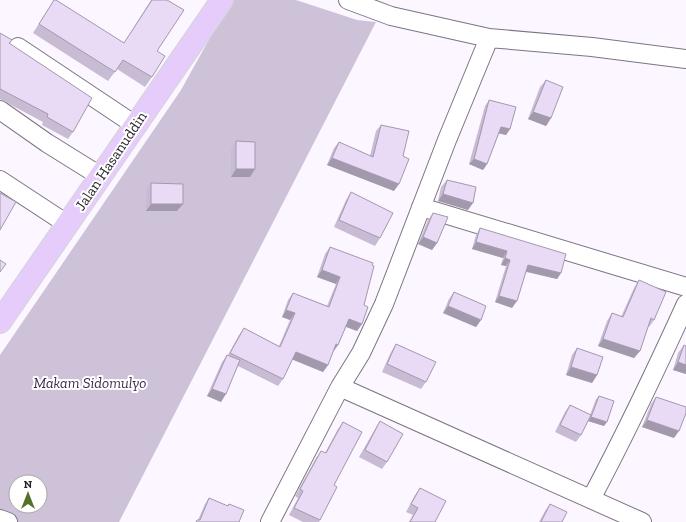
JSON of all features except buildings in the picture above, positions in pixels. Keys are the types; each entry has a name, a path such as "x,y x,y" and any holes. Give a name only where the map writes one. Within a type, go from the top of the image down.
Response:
{"main road":[{"name":"Jalan Hasanuddin","path":"0,322 222,0"}],"street":[{"path":"348,0 391,16 489,38 686,59"},
{"path":"270,522 340,386 361,352 384,304 446,140 489,38"},
{"path":"18,48 135,125"},
{"path":"0,110 47,144 100,176"},
{"path":"0,180 67,224"},
{"path":"421,207 686,287"},
{"path":"591,499 618,448 686,304"},
{"path":"340,386 641,522"},
{"path":"0,519 8,522"}],"green space":[{"name":"Makam Sidomulyo","path":"231,0 296,0 357,20 376,22 119,522 0,522 0,355 181,90"}]}
